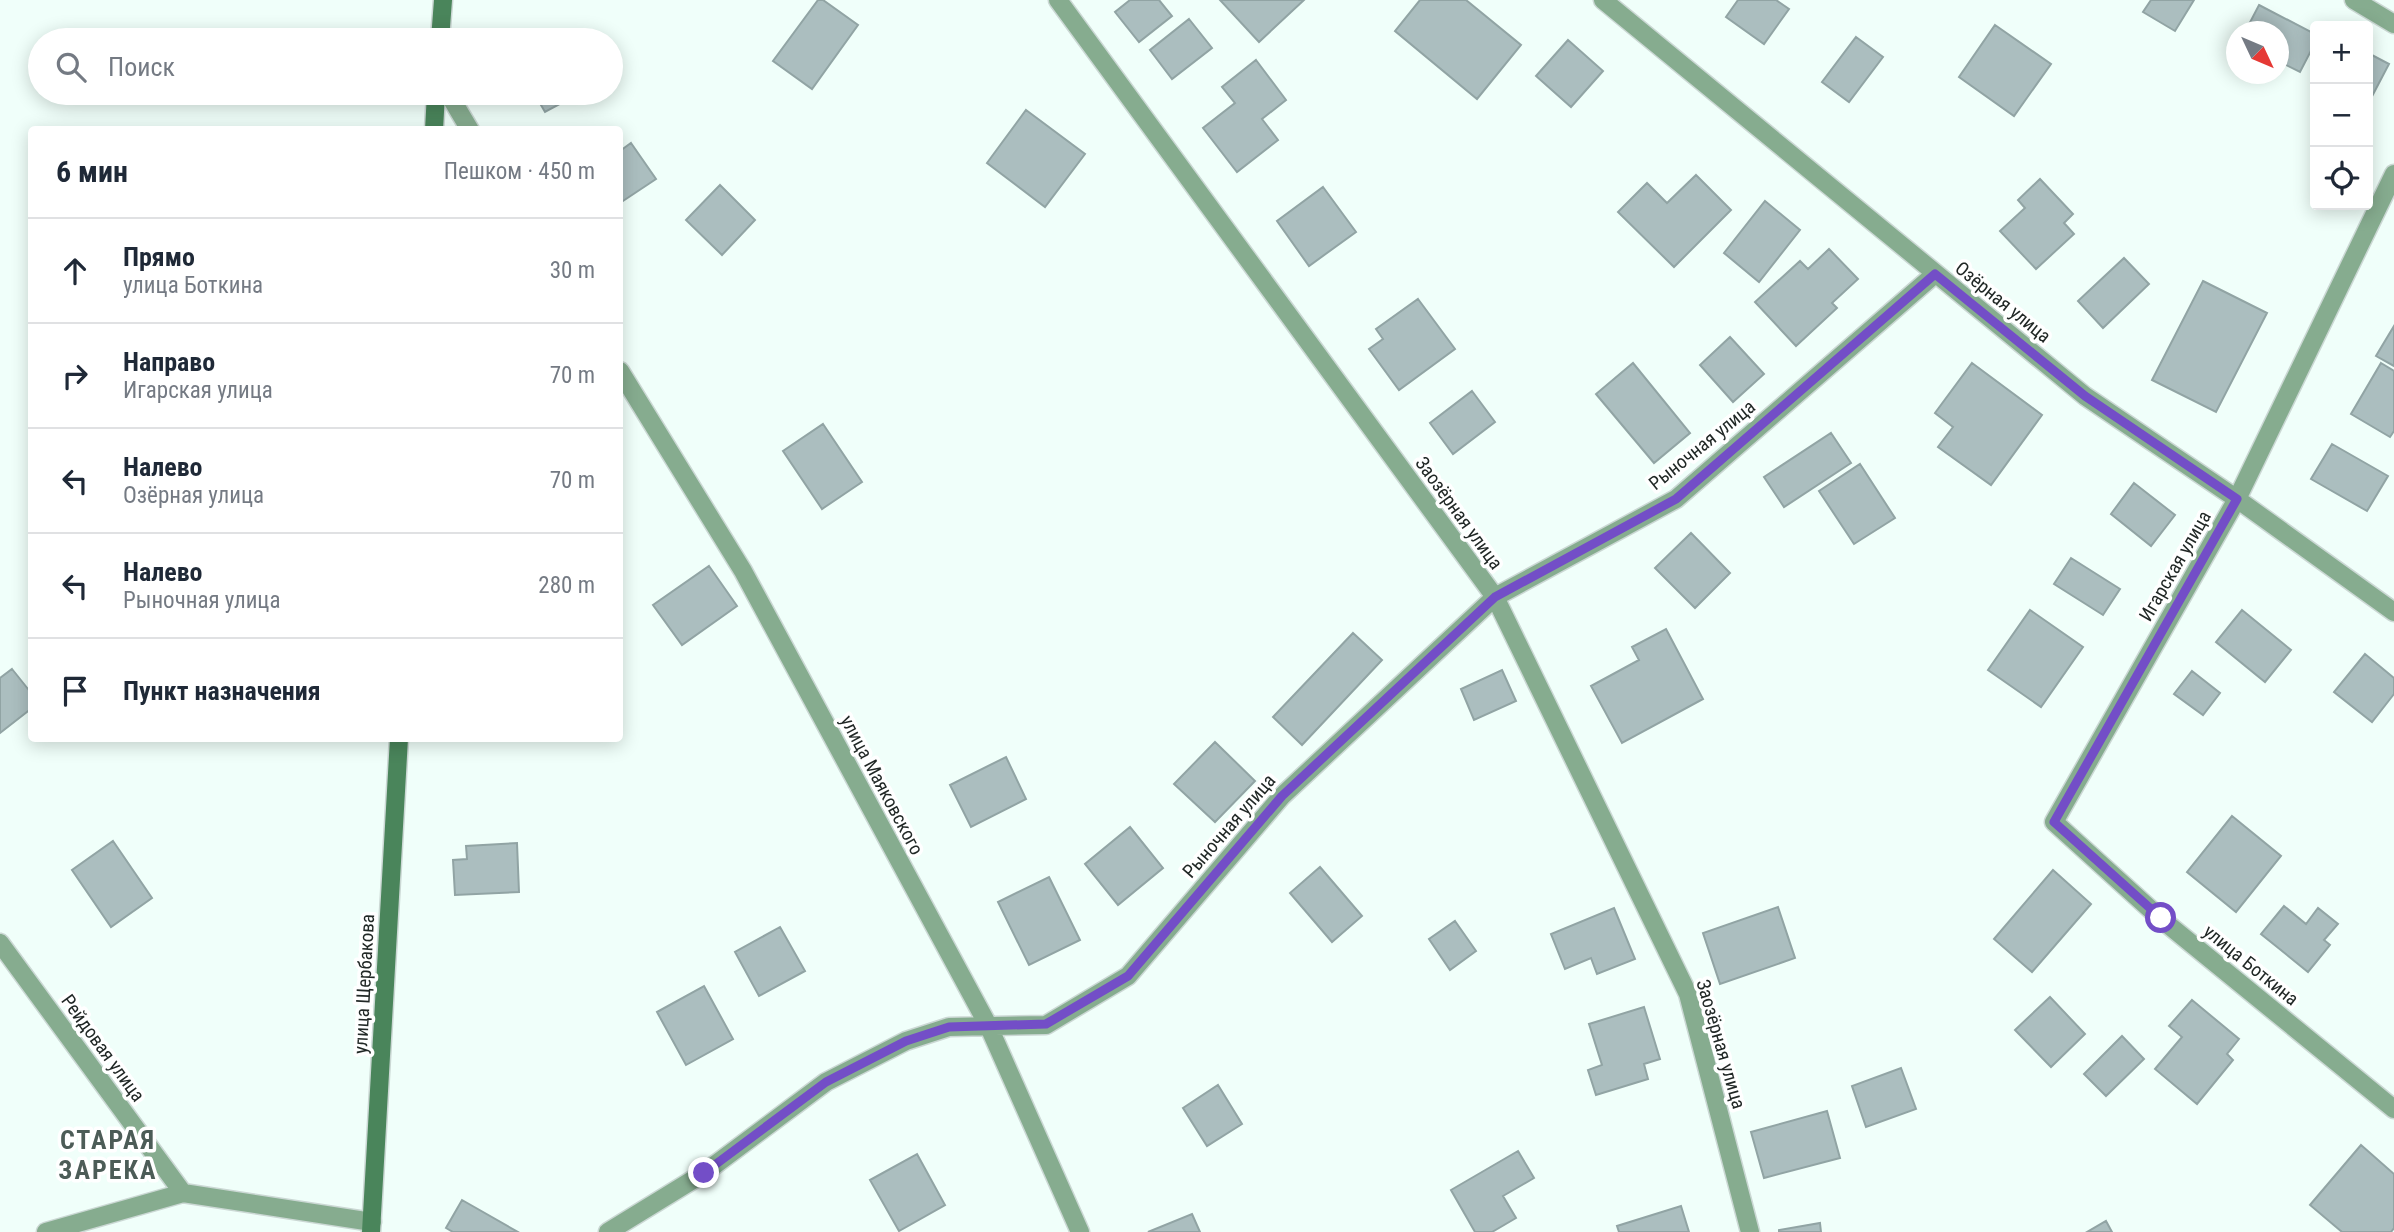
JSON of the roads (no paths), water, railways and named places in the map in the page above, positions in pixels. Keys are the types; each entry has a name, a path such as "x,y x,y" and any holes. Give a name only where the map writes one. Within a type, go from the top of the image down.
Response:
{"street":[{"path":"441,28 443,0"},
{"name":"Заозёрная улица","path":"1058,0 1495,597 1688,994 1750,1232"},
{"name":"Озёрная улица","path":"1603,0 2085,396 2237,499 2394,612"},
{"path":"2354,0 2394,24"},
{"path":"434,126 435,105"},
{"path":"455,105 468,126"},
{"name":"Игарская улица","path":"2054,822 2237,499 2394,174"},
{"name":"Рыночная улица","path":"608,1232 704,1173 826,1082 906,1041 949,1027 1046,1024 1128,976 1282,796 1495,597 1676,499 1935,274"},
{"name":"улица Маяковского","path":"623,376 743,571 989,1027 1080,1232"},
{"name":"улица Щербакова","path":"371,1227 399,742"},
{"name":"улица Боткина","path":"2054,822 2161,918 2394,1109"},
{"name":"Рейдовая улица","path":"0,943 183,1193"},
{"path":"46,1232 183,1193 371,1227"}],"district":[{"name":"СТАРАЯ ЗАРЕКА","path":"108,1155"}]}
